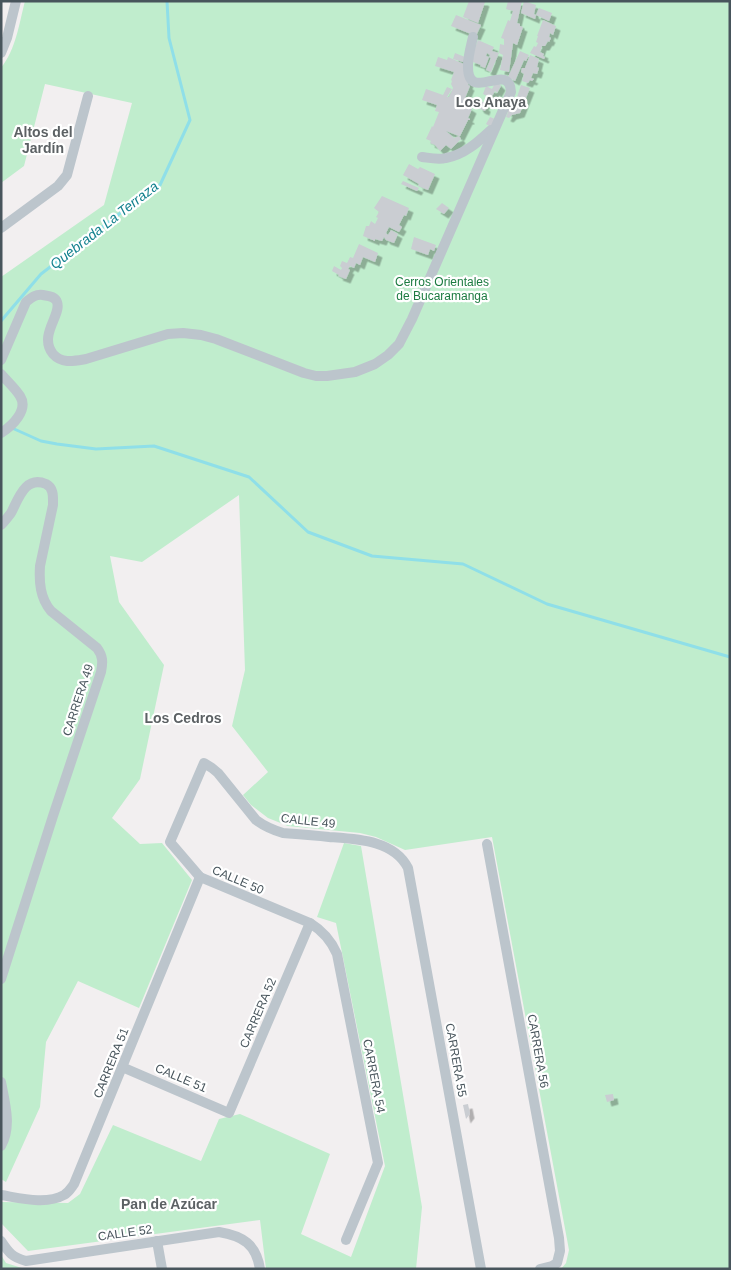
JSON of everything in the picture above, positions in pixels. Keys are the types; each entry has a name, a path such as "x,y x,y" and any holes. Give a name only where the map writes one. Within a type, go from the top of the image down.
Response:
{"street":[{"path":"1,53 7,38 16,1"},
{"path":"1,360 26,302 32,296 40,294 54,298 57,302 48,340 53,353 64,361 72,362 86,359 168,334 184,333 216,339 286,367 316,376 355,372 374,364 388,355 399,344 408,327 509,96 511,88 504,80 499,78 481,84 470,78 468,63 473,38"},
{"path":"1,228 58,186 67,175 88,96"},
{"path":"422,157 448,158 470,148 495,126"},
{"path":"1,374 21,397 23,403 20,415 2,432"},
{"name":"CARRERA 49","path":"1,525 10,514 18,497 29,485 40,482 49,486 54,496 40,566 43,598 46,606 56,617 97,648 103,663 1,979"},
{"name":"CALLE 49","path":"170,842 204,763 218,774 256,820 268,828 283,833 371,842 386,847 402,858"},
{"name":"CALLE 50","path":"170,842 200,877 310,923"},
{"name":"CARRERA 56","path":"487,844 560,1238 560,1251 557,1263 540,1269"},
{"name":"CARRERA 55","path":"402,858 408,868 481,1269"},
{"name":"CARRERA 51","path":"1,1195 42,1200 55,1198 70,1191 200,877"},
{"name":"CARRERA 52","path":"229,1112 310,923"},
{"name":"CARRERA 54","path":"310,923 319,928 327,937 337,954 378,1163 346,1240"},
{"name":"CALLE 51","path":"122,1067 229,1112"},
{"path":"1,1082 7,1127 1,1146"},
{"name":"CALLE 52","path":"1,1241 9,1253 29,1265 158,1241 219,1232 248,1242 255,1251 260,1269"},
{"path":"158,1241 162,1269"}],"green space":[{"name":"Cerros Orientales de Bucaramanga","path":"25,1 730,1 730,1269 561,1269 566,1263 569,1250 492,837 405,850 376,837 360,833 288,826 268,818 251,805 243,795 268,772 232,726 245,670 239,495 142,562 110,556 119,602 164,665 140,779 112,818 140,844 162,843 192,880 139,1008 78,981 46,1042 40,1107 6,1182 1,1179 1,277 104,205 132,103 45,84 24,166 1,183 1,68 14,45"},
{"path":"344,843 361,846 422,1207 416,1269 266,1269 260,1220 28,1251 1,1223 1,1202 68,1203 80,1194 113,1125 201,1161 219,1119 240,1114 330,1154 301,1234 351,1257 385,1166 336,923 317,917"},
{"path":"1,1255 6,1263 25,1269 1,1269"}],"building":[{"path":"469,1 485,2 478,23 463,17"},
{"path":"508,1 522,1 517,23 523,27 517,45 513,43 509,72 500,70 503,55 499,53 500,44 504,45 504,39 501,38 513,11 506,9"},
{"path":"524,1 536,5 535,19 521,13"},
{"path":"539,8 552,13 549,21 536,15"},
{"path":"456,15 481,25 476,36 451,26"},
{"path":"543,20 556,26 553,35 550,33 549,37 551,38 549,42 542,46 540,52 544,54 544,59 530,53 538,43 536,42 537,36"},
{"path":"478,40 494,47 492,51 499,53 491,72 486,70 491,58 489,57 485,68 470,61"},
{"path":"520,51 529,55 526,61 524,60 515,81 508,77"},
{"path":"455,53 465,57 463,62 453,59"},
{"path":"530,55 539,59 537,67 539,68 537,74 533,73 531,78 534,79 528,83 522,81 524,74 521,72 522,68 525,68"},
{"path":"438,57 447,60 448,57 466,65 470,79 468,85 470,86 463,103 472,109 468,118 470,120 468,120 459,136 461,139 451,149 446,145 440,151 435,145 430,143 431,141 426,139 439,112 435,111 437,105 422,100 426,89 443,95 447,87 452,89 447,97 449,97 453,88 451,80 454,72 435,66","holes":["446,131 459,136 454,138"]},
{"path":"496,81 501,86 497,93 495,91 491,98 489,97 485,100 487,96 483,94 486,86 492,89"},
{"path":"521,85 530,88 520,113 509,118 506,117 508,112 506,111 511,98 516,100"},
{"path":"480,101 486,103 484,106 486,107 485,111 478,106"},
{"path":"490,117 495,119 491,127 486,124"},
{"path":"409,164 435,174 428,190 418,186 419,184 403,175"},
{"path":"403,181 419,188 417,191 401,184"},
{"path":"382,196 409,208 399,225 402,227 399,232 389,227 386,233 388,235 391,230 398,234 394,243 386,240 384,237 382,241 375,239 375,241 363,236 366,226 369,226 371,221 375,224 378,218 376,217 379,212 374,208"},
{"path":"442,203 449,208 444,214 436,209"},
{"path":"414,237 436,245 434,251 430,249 428,255 411,249"},
{"path":"359,244 378,253 375,262 363,257 360,265 356,263 354,268 350,266 346,279 338,276 332,271 334,266 341,270 342,261 347,263 350,257 353,258"},
{"path":"613,1094 614,1100 607,1102 605,1095"},
{"path":"468,1104 470,1114 466,1119 463,1105"}],"waterway":[{"name":"Quebrada La Terraza","path":"1,321 41,274 160,185 190,120 169,38 167,1"},
{"path":"12,428 41,441 96,449 154,446 249,477 308,532 372,556 463,564 547,604 730,657"}],"district":[{"name":"Los Anaya","path":"491,102"},
{"name":"Altos del Jardín","path":"43,140"},
{"name":"Los Cedros","path":"183,718"},
{"name":"Pan de Azúcar","path":"169,1204"}]}
